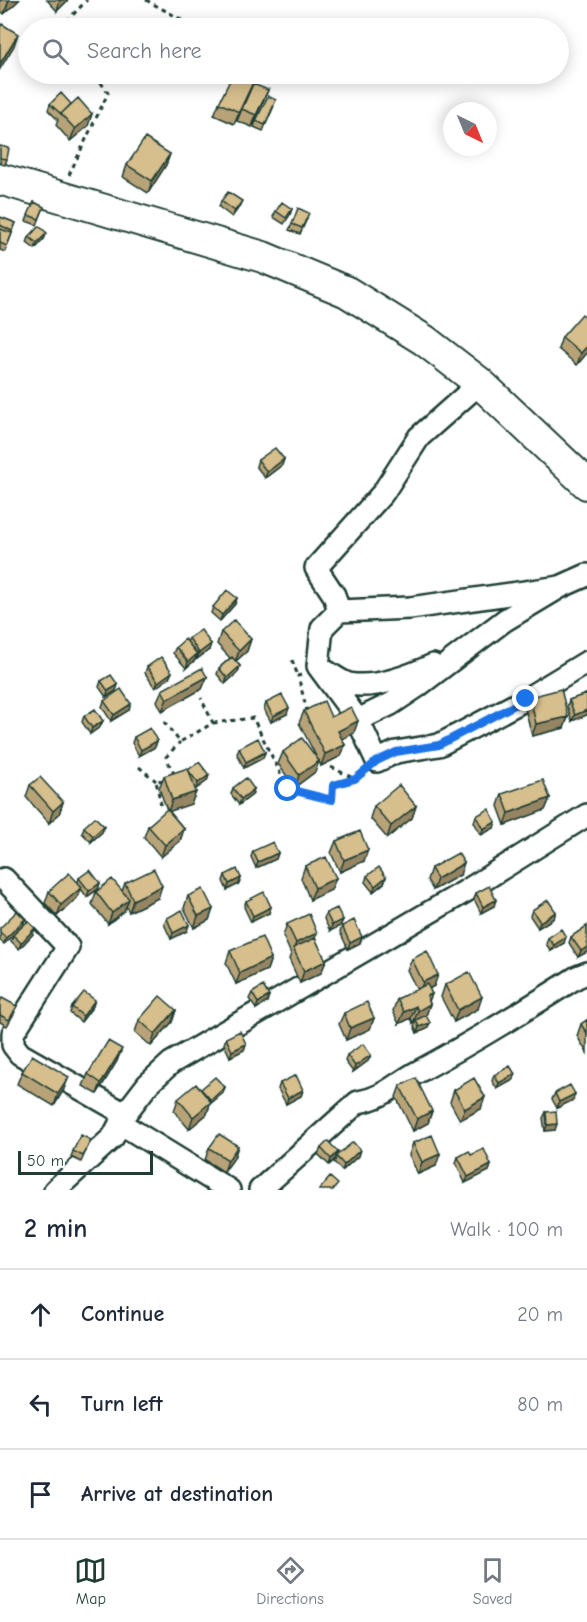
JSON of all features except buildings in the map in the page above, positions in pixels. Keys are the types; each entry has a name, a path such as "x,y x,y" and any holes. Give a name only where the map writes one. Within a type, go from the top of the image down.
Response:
{"street":[{"path":"0,179 263,257 348,292 424,340 480,383 586,482"},
{"path":"339,612 334,595 316,568 383,493 419,437 480,383"},
{"path":"358,720 391,704 505,620 560,587 587,575"},
{"path":"560,587 410,608 339,612 322,628 318,666 358,720 377,761 396,752 439,745 526,699 587,662"},
{"path":"318,666 348,684 375,684 416,673 469,647"},
{"path":"55,1190 113,1137 122,1118 148,1084 171,1063 466,891 587,815"},
{"path":"4,879 68,947 13,1033 13,1045 20,1054 122,1118 229,1190"},
{"path":"260,1190 358,1102 377,1099 397,1084 483,1036 587,973"}],"path":[{"path":"70,18 87,0"},
{"path":"146,0 179,18"},
{"path":"59,195 108,93 102,84"},
{"path":"292,660 307,711"},
{"path":"298,676 318,666"},
{"path":"201,698 213,723"},
{"path":"156,781 175,778 166,757 180,742 213,723 253,718 288,789 332,800 333,785 355,779 377,761"},
{"path":"164,722 180,742"},
{"path":"138,766 156,781 161,805"},
{"path":"331,767 355,779"}],"route":[{"path":"288,789 332,800 333,785 355,779 377,761 396,752 439,745 526,699"}]}
